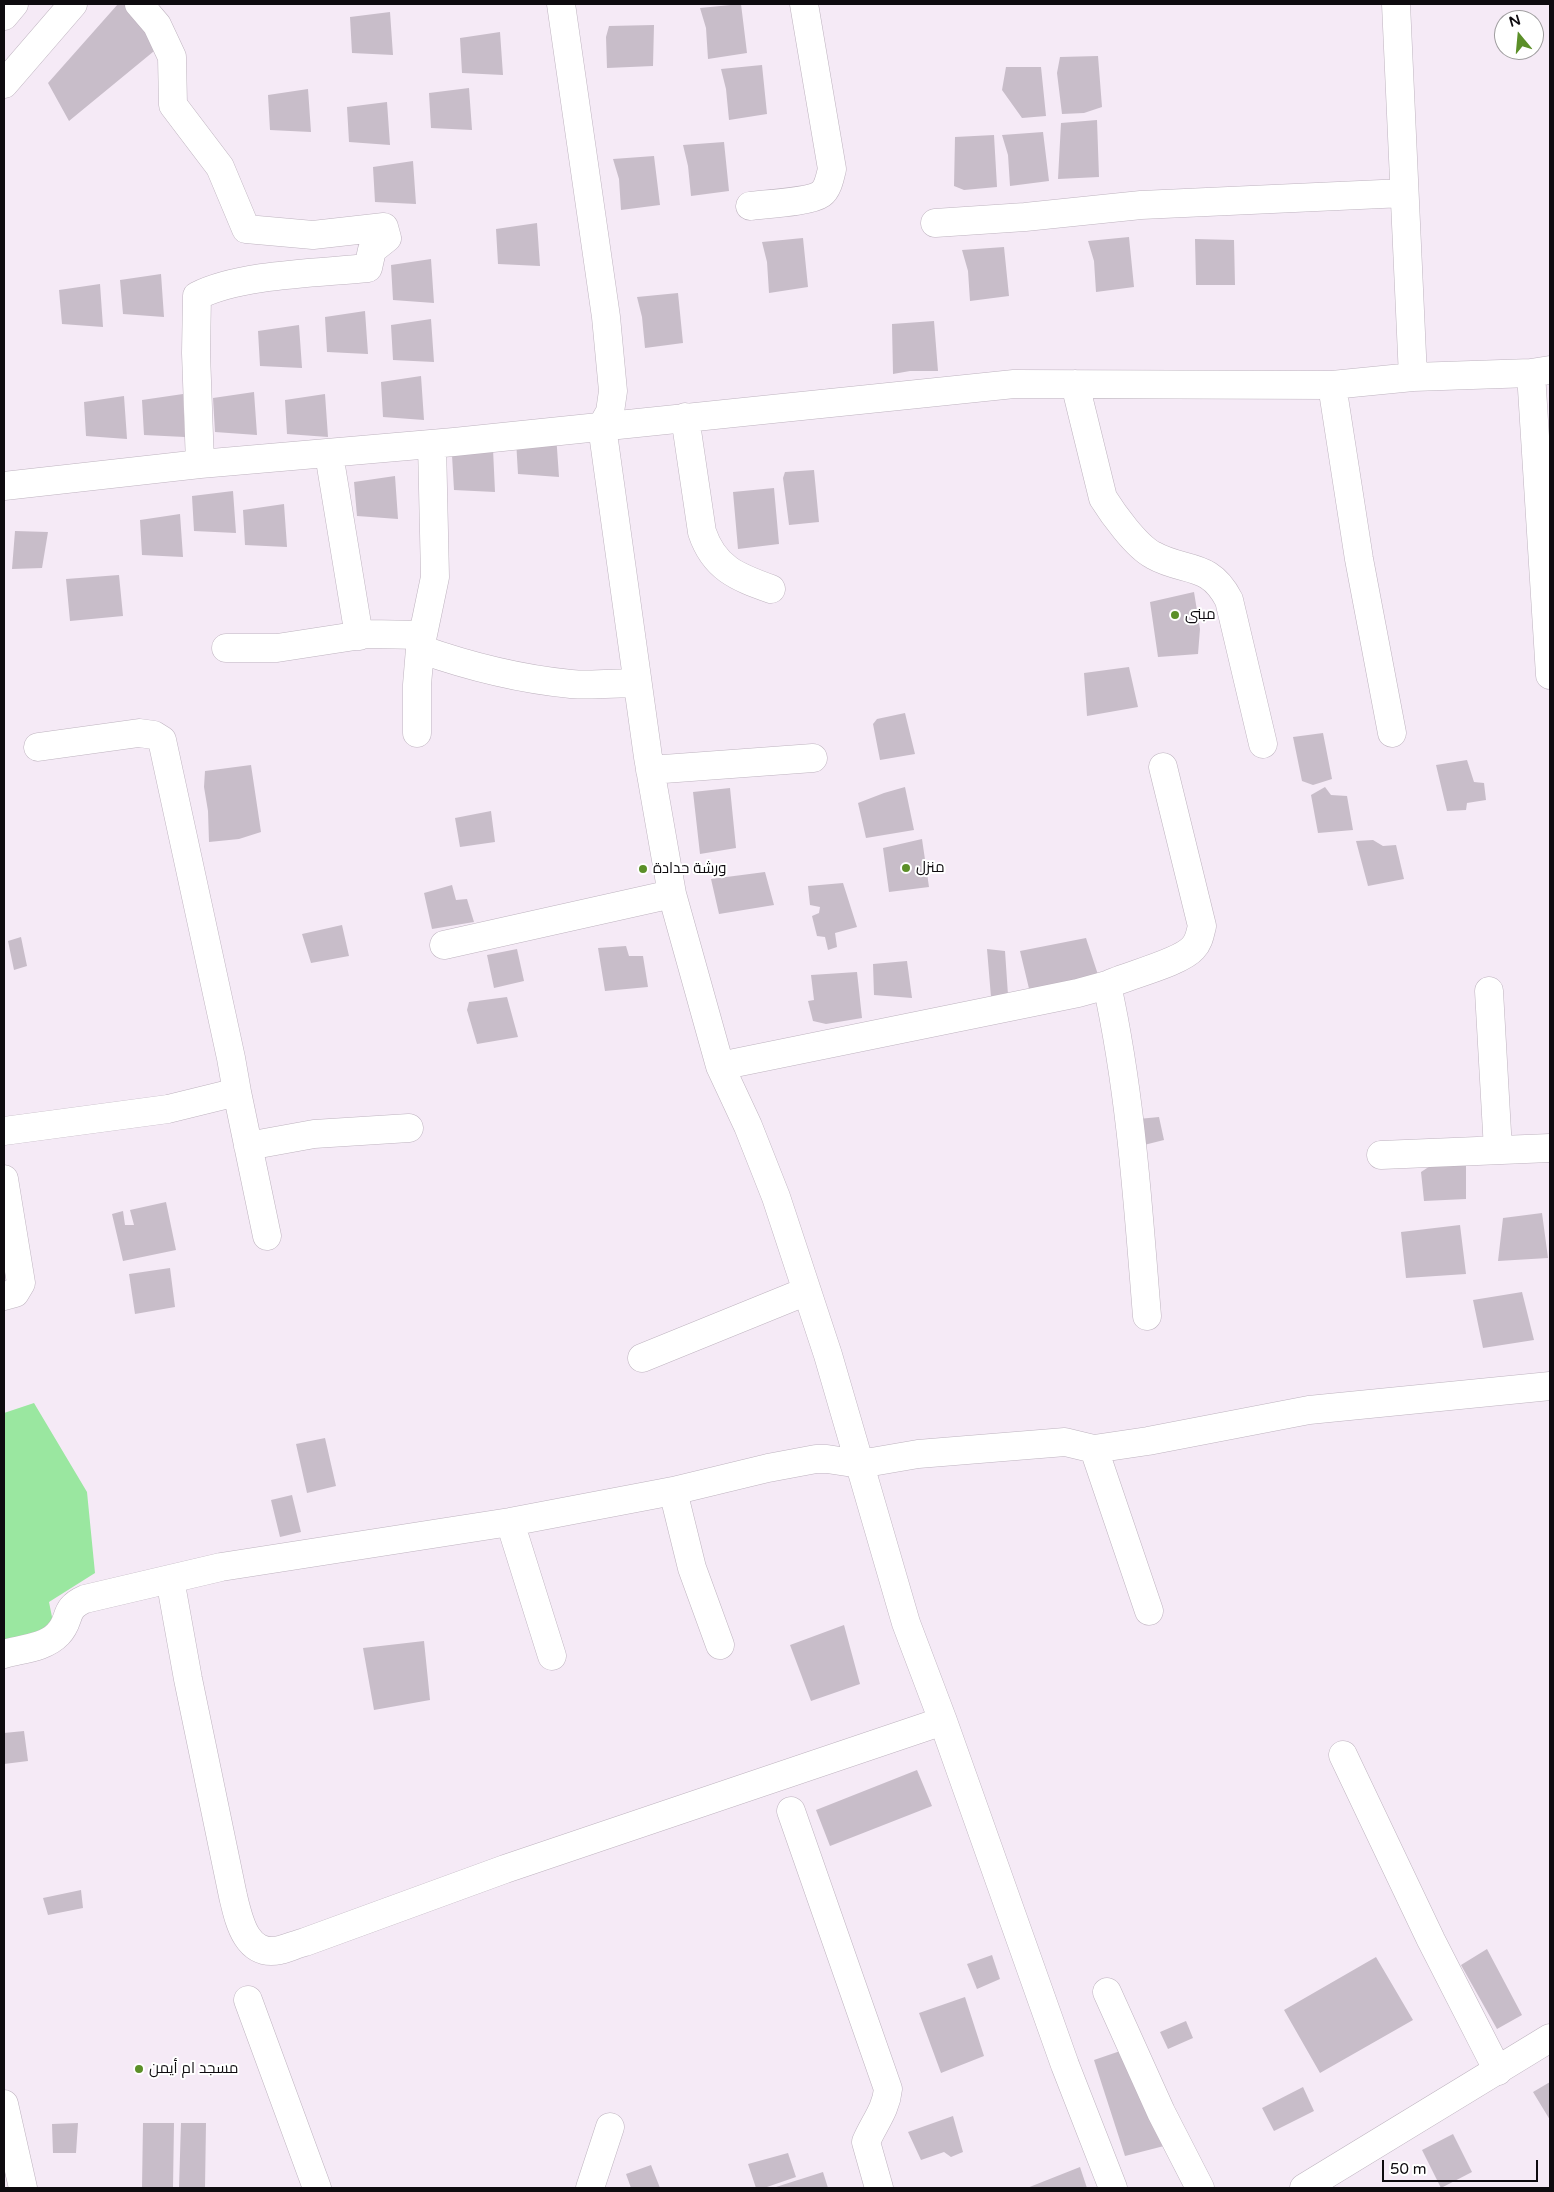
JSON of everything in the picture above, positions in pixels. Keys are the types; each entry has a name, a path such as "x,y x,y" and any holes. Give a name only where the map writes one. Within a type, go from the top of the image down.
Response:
{"street":[{"path":"4,16 14,4"},
{"path":"4,84 73,4"},
{"path":"139,4 158,25 172,58 173,105 220,167 246,229 313,235 384,227 387,238 372,250 368,268 253,280 208,290 197,296 196,353 200,464"},
{"path":"561,4 606,316 613,391 610,412 602,426 650,770 672,894 720,1066 748,1126 776,1197 807,1291 906,1623 943,1721 1065,2065 1113,2188"},
{"path":"750,206 811,198 821,194 827,186 832,169 804,4"},
{"path":"1396,4 1413,377"},
{"path":"935,223 1025,217 1141,205 1404,193"},
{"path":"4,486 200,464 432,444 1014,384 1332,385 1413,377 1540,371 1550,675"},
{"path":"1074,384 1102,498 1112,512 1151,555 1201,571 1221,585 1229,600 1263,744"},
{"path":"1332,385 1360,559 1392,733"},
{"path":"685,417 705,542 716,561 723,567 746,580 771,589"},
{"path":"417,733 417,685 421,642 434,577 432,444"},
{"path":"329,454 359,636"},
{"path":"226,648 277,648 359,636 421,642 476,666 534,678 572,684 637,683"},
{"path":"38,747 139,733 154,734 162,740 231,1058 267,1236"},
{"path":"650,770 813,758"},
{"path":"720,1066 1078,993 1106,985 1187,954 1198,941 1202,926 1163,767"},
{"path":"444,946 672,894"},
{"path":"1106,985 1116,1027 1136,1180 1148,1316"},
{"path":"1489,991 1498,1150"},
{"path":"4,1131 168,1110 237,1092"},
{"path":"248,1146 314,1134 409,1128"},
{"path":"1381,1155 1550,1148"},
{"path":"4,1179 21,1283 15,1293 4,1296"},
{"path":"642,1358 807,1291"},
{"path":"4,1654 52,1639 63,1628 70,1608 78,1602 170,1579 221,1567 510,1522 673,1491 768,1468 816,1459 860,1464 918,1454 1065,1442 1094,1449 1148,1441 1309,1410 1550,1386"},
{"path":"1094,1449 1149,1611"},
{"path":"673,1491 692,1568 720,1645"},
{"path":"510,1522 552,1656"},
{"path":"170,1579 188,1679 232,1896 245,1934 255,1947 265,1950 279,1950 306,1942 505,1869 943,1721"},
{"path":"1343,1755 1431,1940 1498,2071"},
{"path":"791,1811 888,2089 887,2102 866,2142 879,2188"},
{"path":"1107,1992 1161,2112 1200,2188"},
{"path":"248,2000 317,2188"},
{"path":"1304,2188 1550,2038"},
{"path":"4,2104 23,2188"},
{"path":"590,2188 610,2127"}],"green space":[{"path":"34,1403 87,1492 95,1573 49,1602 54,1627 4,1642 4,1413"}],"building":[{"path":"118,4 125,4 159,47 69,121 48,83"},
{"path":"741,4 747,53 708,59 706,28 700,8"},
{"path":"390,12 393,55 352,53 350,17"},
{"path":"654,25 653,66 607,68 606,37 609,26"},
{"path":"500,32 503,75 462,73 460,38"},
{"path":"1098,56 1102,107 1084,113 1062,114 1057,73 1060,57"},
{"path":"762,65 767,114 729,120 726,89 721,69"},
{"path":"1006,67 1041,67 1046,116 1022,118 1002,90"},
{"path":"469,88 472,130 431,128 429,93"},
{"path":"308,89 311,132 270,130 268,95"},
{"path":"387,102 390,145 349,142 347,107"},
{"path":"1097,120 1099,177 1058,179 1061,123"},
{"path":"1043,132 1049,181 1010,186 1008,155 1002,135"},
{"path":"994,135 997,187 964,190 954,186 955,137"},
{"path":"724,142 729,191 691,196 688,166 683,145"},
{"path":"654,156 660,205 621,210 619,179 613,159"},
{"path":"413,161 416,204 375,202 373,167"},
{"path":"537,223 540,266 498,264 496,229"},
{"path":"1129,237 1134,287 1096,292 1094,261 1088,241"},
{"path":"803,238 808,287 769,293 767,262 762,242"},
{"path":"1195,239 1234,240 1235,285 1196,285"},
{"path":"1004,247 1009,296 970,301 968,271 962,250"},
{"path":"431,259 434,303 393,300 391,265"},
{"path":"161,274 164,317 123,314 120,280"},
{"path":"100,284 103,327 62,324 59,290"},
{"path":"678,293 683,343 645,348 642,317 637,297"},
{"path":"365,311 368,354 327,352 325,317"},
{"path":"431,319 434,362 393,360 391,325"},
{"path":"934,321 938,371 910,371 893,374 892,324"},
{"path":"299,325 302,368 260,366 258,331"},
{"path":"421,376 424,420 383,417 381,382"},
{"path":"254,392 257,435 215,432 213,398"},
{"path":"183,394 185,437 144,435 142,400"},
{"path":"325,394 328,437 287,434 285,400"},
{"path":"124,396 127,439 86,436 84,402"},
{"path":"556,434 559,477 518,474 516,440"},
{"path":"493,449 495,492 454,490 452,455"},
{"path":"814,470 819,522 789,525 783,478 785,472"},
{"path":"395,476 398,519 357,516 354,482"},
{"path":"774,488 779,544 738,549 733,492"},
{"path":"233,491 236,533 194,531 192,496"},
{"path":"284,504 287,547 245,545 243,510"},
{"path":"180,514 183,557 142,555 140,520"},
{"path":"15,531 48,532 42,568 12,569"},
{"path":"119,575 123,616 70,621 66,579"},
{"name":"مبنى","path":"1194,592 1200,629 1198,654 1158,657 1150,602"},
{"path":"1129,667 1138,707 1087,716 1084,673"},
{"path":"905,713 915,754 880,760 873,724 877,719"},
{"path":"1323,733 1332,779 1313,785 1302,781 1293,737"},
{"path":"1467,760 1474,782 1484,783 1486,800 1467,803 1466,810 1447,811 1436,765"},
{"path":"251,765 261,832 239,839 209,842 208,811 204,787 205,771"},
{"path":"905,787 914,830 866,838 858,803"},
{"path":"1325,787 1331,795 1347,796 1353,830 1318,833 1311,795"},
{"path":"730,788 736,848 700,854 693,792"},
{"path":"491,811 495,842 460,847 455,818"},
{"name":"منزل","path":"922,839 929,887 889,892 883,848"},
{"path":"1373,840 1383,846 1396,845 1404,879 1368,886 1356,841"},
{"path":"765,872 774,905 719,914 711,879"},
{"path":"843,883 857,927 835,933 837,947 828,950 825,937 817,936 812,916 819,913 820,907 810,905 808,886"},
{"path":"452,885 456,900 467,899 474,922 432,929 424,893"},
{"path":"342,925 349,956 311,963 302,934"},
{"path":"21,937 27,966 14,970 8,941"},
{"path":"1086,938 1101,984 1031,997 1020,951"},
{"path":"626,946 629,956 643,956 648,987 605,991 598,948"},
{"path":"517,949 524,981 494,988 487,955"},
{"path":"987,949 1005,951 1008,995 991,997"},
{"path":"907,961 912,998 874,995 873,964"},
{"path":"857,972 862,1018 826,1024 813,1021 808,1001 814,1000 811,975"},
{"path":"507,997 518,1037 477,1044 467,1010 469,1002"},
{"path":"1159,1117 1164,1140 1132,1148 1128,1120"},
{"path":"1444,1157 1466,1159 1466,1199 1424,1201 1421,1172"},
{"path":"166,1202 176,1250 123,1261 112,1214 123,1211 125,1225 134,1225 130,1210"},
{"path":"1542,1213 1548,1258 1498,1261 1503,1218"},
{"path":"1460,1225 1466,1274 1406,1278 1401,1232"},
{"path":"170,1268 175,1307 135,1314 129,1274"},
{"path":"1522,1292 1534,1340 1483,1348 1473,1300"},
{"path":"325,1438 336,1486 307,1493 296,1444"},
{"path":"292,1495 301,1532 280,1537 271,1500"},
{"path":"844,1625 860,1684 811,1701 790,1645"},
{"path":"424,1641 430,1700 374,1710 363,1648"},
{"path":"24,1731 28,1761 4,1764 4,1733"},
{"path":"917,1770 932,1806 830,1846 816,1810"},
{"path":"81,1890 83,1908 48,1915 43,1898"},
{"path":"1487,1949 1522,2015 1497,2029 1461,1965"},
{"path":"992,1955 1000,1979 977,1989 967,1964"},
{"path":"1376,1957 1413,2020 1320,2073 1284,2010"},
{"path":"965,1997 984,2056 941,2073 919,2013"},
{"path":"1186,2021 1193,2038 1168,2049 1160,2032"},
{"path":"1129,2048 1164,2146 1125,2156 1094,2060"},
{"path":"1550,2082 1550,2120 1533,2092"},
{"path":"1303,2087 1314,2111 1274,2131 1262,2108"},
{"path":"953,2116 963,2152 951,2157 944,2152 921,2160 908,2132"},
{"path":"78,2123 76,2153 53,2153 52,2124"},
{"path":"143,2123 174,2123 173,2188 142,2188"},
{"path":"181,2123 206,2123 205,2188 179,2188"},
{"path":"1453,2134 1472,2172 1441,2188 1422,2150"},
{"path":"788,2153 796,2177 764,2188 756,2188 748,2164"},
{"path":"651,2165 660,2188 631,2188 626,2174"},
{"path":"1080,2167 1087,2188 1027,2188"},
{"path":"823,2172 828,2188 776,2187"}],"place":[{"name":"مبنى","path":"1175,615"},
{"name":"منزل","path":"906,868"},
{"name":"ورشة حدادة","path":"643,869"},
{"name":"مسجد ام أيمن","path":"139,2069"}]}
